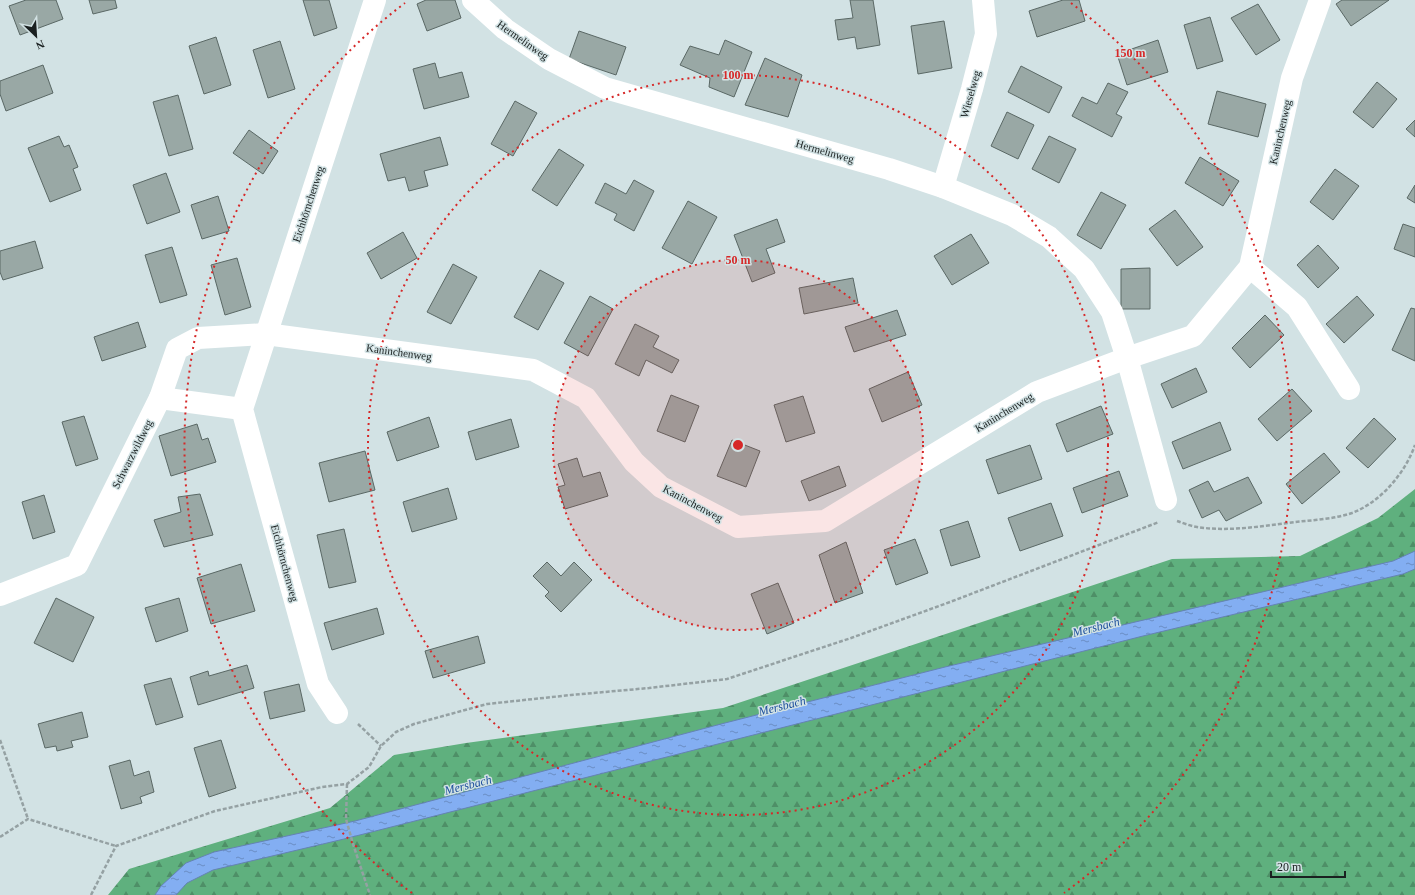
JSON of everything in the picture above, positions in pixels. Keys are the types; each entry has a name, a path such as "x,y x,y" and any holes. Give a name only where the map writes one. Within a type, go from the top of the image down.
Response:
{"street":[{"name":"Eichhörnchenweg","path":"337,713 318,684 242,409 375,0"},
{"name":"Hermelinweg","path":"473,0 505,29 549,59 605,88 882,167 943,186 1012,215 1049,237 1084,268 1112,312 1127,358"},
{"name":"Wieselweg","path":"943,186 972,89 986,34 983,0"},
{"name":"Kaninchenweg","path":"266,334 533,370 586,398 634,462 661,487 738,527 824,521 1037,392 1127,358 1193,336 1250,267 1292,78 1320,0"},
{"path":"1250,267 1297,307 1349,389"},
{"name":"Schwarzwildweg","path":"0,595 76,565 160,398 177,349 198,338 266,334"},
{"path":"1127,358 1166,500"},
{"path":"160,398 242,409"}],"path":[{"path":"1175,520 1196,527 1232,529 1330,518 1353,513 1375,500 1395,482 1409,461 1415,445"},
{"path":"0,837 28,819 116,846 215,811 322,787 347,784 370,767 381,746 396,732 414,724 487,704 726,679 851,638 958,599 1161,521"},
{"path":"337,713 358,724 381,746"},
{"path":"0,740 28,819"},
{"path":"347,784 346,819 370,895"},
{"path":"91,895 116,846"}],"green space":[{"path":"1415,489 1415,895 108,895 129,869 330,808 394,755 466,743 723,708 1172,559 1300,556 1378,518"}],"water":[{"path":"1415,551 1415,569 1403,574 1143,636 344,839 213,870 187,883 176,895 155,895 161,886 186,863 214,852 355,821 721,724 945,667 1393,561"}],"building":[{"path":"26,0 56,0 63,19 20,35 9,6"},
{"path":"89,0 115,0 117,8 93,14"},
{"path":"303,0 329,0 337,28 314,36"},
{"path":"426,0 455,0 461,18 427,31 417,4"},
{"path":"850,0 873,0 880,45 857,49 855,37 838,40 835,20 853,18"},
{"path":"1063,0 1079,0 1085,21 1037,37 1029,11"},
{"path":"1342,0 1389,0 1351,26 1336,4"},
{"path":"1258,4 1280,40 1256,55 1231,18"},
{"path":"1210,17 1223,61 1197,69 1184,25"},
{"path":"944,21 952,68 918,74 911,26"},
{"path":"579,31 626,47 616,75 569,59"},
{"path":"216,37 231,85 204,94 189,46"},
{"path":"725,40 752,52 734,97 709,87 710,78 680,65 690,46 719,55"},
{"path":"1158,40 1168,72 1127,85 1117,54"},
{"path":"280,41 295,89 268,98 253,50"},
{"path":"765,58 802,75 788,117 745,105"},
{"path":"435,63 439,78 462,72 469,97 424,109 413,69"},
{"path":"43,65 53,93 6,111 0,94 0,81"},
{"path":"1021,66 1062,87 1049,113 1008,92"},
{"path":"1377,82 1397,99 1373,128 1353,112"},
{"path":"1108,83 1128,92 1116,114 1122,117 1112,137 1072,116 1082,97 1097,104"},
{"path":"1217,91 1266,104 1258,137 1208,124"},
{"path":"178,95 193,149 169,156 153,102"},
{"path":"515,101 537,113 513,156 491,144"},
{"path":"1007,112 1034,125 1018,159 991,146"},
{"path":"1415,120 1415,137 1406,129"},
{"path":"249,130 278,151 263,174 233,153"},
{"path":"59,136 64,147 69,145 78,167 73,169 81,190 50,202 28,148"},
{"path":"1049,136 1076,149 1059,183 1032,169"},
{"path":"440,137 448,165 424,171 428,186 409,191 405,177 388,181 380,154"},
{"path":"559,149 584,165 557,206 532,190"},
{"path":"1200,157 1239,181 1223,206 1185,183"},
{"path":"1335,169 1359,186 1333,220 1310,202"},
{"path":"166,173 180,212 147,224 133,185"},
{"path":"634,180 654,191 634,231 614,220 617,214 595,203 605,183 626,194"},
{"path":"1415,185 1415,203 1407,198"},
{"path":"1101,192 1126,205 1101,249 1077,235"},
{"path":"218,196 229,231 202,239 191,205"},
{"path":"688,201 717,217 692,264 662,248"},
{"path":"1175,210 1203,247 1177,266 1149,229"},
{"path":"777,219 785,242 766,249 775,273 752,282 734,235"},
{"path":"1403,224 1415,228 1415,257 1394,249"},
{"path":"403,232 417,258 381,279 367,253"},
{"path":"971,234 989,263 952,285 934,256"},
{"path":"35,241 43,268 3,280 0,272 0,251"},
{"path":"1318,245 1339,268 1318,288 1297,265"},
{"path":"172,247 187,295 160,303 145,255"},
{"path":"237,258 251,307 225,315 211,265"},
{"path":"453,264 477,277 451,324 427,312"},
{"path":"1150,268 1150,309 1121,309 1121,269"},
{"path":"540,270 564,283 538,330 514,317"},
{"path":"853,278 858,303 804,314 799,288"},
{"path":"590,296 613,309 588,356 564,343"},
{"path":"1357,296 1374,315 1344,343 1326,324"},
{"path":"1411,308 1415,309 1415,361 1392,350"},
{"path":"897,310 906,335 854,352 845,327"},
{"path":"1265,315 1284,335 1250,368 1232,348"},
{"path":"138,322 146,347 102,361 94,337"},
{"path":"635,324 659,336 653,347 679,360 672,373 646,360 639,376 615,364"},
{"path":"1196,368 1207,392 1172,408 1161,384"},
{"path":"908,372 922,405 882,422 869,389"},
{"path":"1292,389 1312,411 1277,441 1258,419"},
{"path":"671,395 699,406 685,442 657,431"},
{"path":"803,396 815,433 786,442 774,405"},
{"path":"1101,406 1113,434 1067,452 1056,424"},
{"path":"84,416 98,459 76,466 62,422"},
{"path":"429,417 439,447 397,461 387,432"},
{"path":"1374,418 1396,439 1368,468 1346,448"},
{"path":"511,419 519,447 476,460 468,432"},
{"path":"1220,422 1231,450 1183,469 1172,442"},
{"path":"197,424 202,440 208,438 216,462 171,476 159,436"},
{"path":"732,440 760,451 746,487 717,476"},
{"path":"1030,445 1042,479 998,494 986,460"},
{"path":"365,451 375,490 329,502 319,463"},
{"path":"1324,453 1340,472 1302,504 1286,484"},
{"path":"577,458 583,477 600,472 608,496 565,509 558,487 565,485 558,464"},
{"path":"839,466 846,486 809,501 801,481"},
{"path":"1119,471 1128,496 1082,513 1073,488"},
{"path":"1248,477 1262,503 1226,521 1219,510 1202,518 1189,490 1208,481 1214,492"},
{"path":"448,488 457,519 412,532 403,502"},
{"path":"200,494 213,535 164,547 154,520 181,512 178,497"},
{"path":"44,495 55,532 33,539 22,502"},
{"path":"1051,503 1063,536 1020,551 1008,518"},
{"path":"968,521 980,557 951,566 940,530"},
{"path":"344,529 356,582 329,588 317,535"},
{"path":"915,539 928,573 896,585 884,550"},
{"path":"846,542 863,593 835,603 819,555"},
{"path":"547,562 561,576 574,562 592,580 561,612 545,596 549,592 533,576"},
{"path":"241,564 255,611 211,624 197,578"},
{"path":"778,583 794,623 767,634 751,594"},
{"path":"56,598 94,617 73,662 34,643"},
{"path":"179,598 188,631 156,642 145,608"},
{"path":"377,608 384,634 332,650 324,623"},
{"path":"478,636 485,663 433,678 425,651"},
{"path":"247,665 254,688 198,705 190,677 208,671 209,676"},
{"path":"171,678 183,717 156,725 144,685"},
{"path":"299,684 305,711 270,719 264,692"},
{"path":"82,712 88,737 71,741 73,747 57,751 56,746 45,748 38,724"},
{"path":"221,740 236,788 209,797 194,748"},
{"path":"130,760 134,776 149,771 154,792 140,797 142,803 121,809 109,766"}],"water label":[{"name":"Mersbach","path":"1096,627"},
{"name":"Mersbach","path":"782,706"},
{"name":"Mersbach","path":"468,785"}]}
